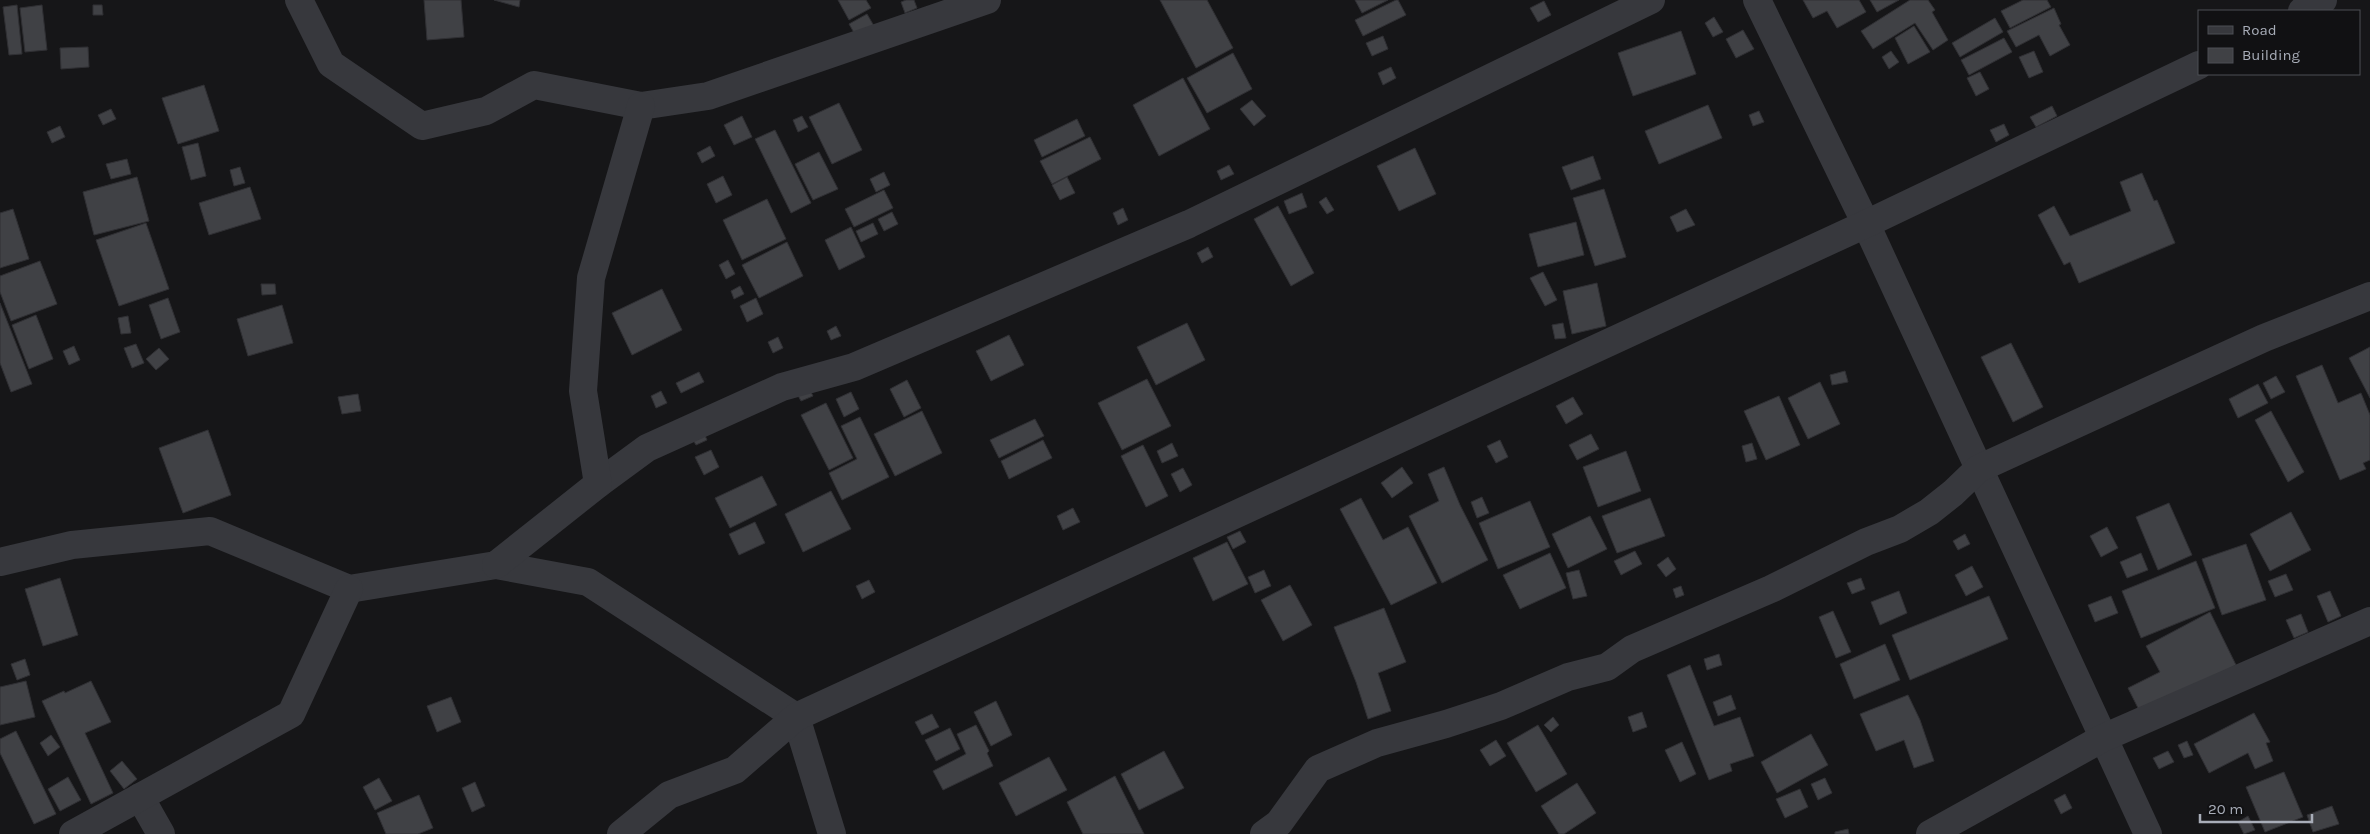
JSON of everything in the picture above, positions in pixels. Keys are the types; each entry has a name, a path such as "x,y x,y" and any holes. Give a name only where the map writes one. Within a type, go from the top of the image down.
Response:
{"street":[{"path":"299,0 331,64 422,126 486,111 534,85 641,106 708,96 987,0"},
{"path":"496,565 598,484 647,448 782,387 862,364 1188,224 1651,0"},
{"path":"1757,0 1866,224 2148,834"},
{"path":"2304,10 2323,0"},
{"path":"621,834 669,795 735,770 796,717 1866,224 2198,65"},
{"path":"598,484 583,391 591,278 641,106"},
{"path":"1264,834 1279,823 1318,769 1377,743 1446,724 1501,706 1568,677 1607,667 1632,649 1771,589 1866,542 1900,529 1935,507 1978,469 2264,338 2370,296"},
{"path":"0,562 72,545 210,531 349,589 496,565 588,582 796,717 832,834"},
{"path":"73,834 290,714 349,589"},
{"path":"1930,834 2103,738 2370,621"},
{"path":"140,797 161,834"}],"building":[{"path":"424,0 461,0 464,37 427,40"},
{"path":"494,0 520,0 519,7"},
{"path":"838,0 866,0 871,8 849,20"},
{"path":"914,0 917,8 905,13 901,2"},
{"path":"1160,0 1207,0 1233,48 1196,68"},
{"path":"1355,0 1388,0 1362,13"},
{"path":"1398,0 1406,15 1363,36 1355,20"},
{"path":"1803,0 1859,0 1866,12 1837,28 1827,11 1813,18"},
{"path":"1870,0 1899,0 1877,12"},
{"path":"1910,0 1928,0 1935,10 1932,12 1948,40 1933,50 1915,23 1873,49 1861,31"},
{"path":"2023,0 2047,0 2051,7 2010,28 2001,11"},
{"path":"1544,1 1551,15 1538,22 1530,8"},
{"path":"17,5 22,54 9,55 3,7"},
{"path":"42,5 47,50 25,52 20,8"},
{"path":"93,5 102,5 103,15 93,15"},
{"path":"2054,8 2061,24 2059,25 2070,45 2050,56 2039,35 2016,47 2007,31"},
{"path":"867,14 874,26 856,36 849,24"},
{"path":"1714,17 1723,32 1713,37 1705,23"},
{"path":"1995,18 2003,32 1960,57 1952,43"},
{"path":"1914,26 1930,52 1908,64 1895,38"},
{"path":"1743,30 1754,49 1736,58 1726,39"},
{"path":"1681,31 1696,74 1633,96 1618,53"},
{"path":"1383,36 1388,49 1372,56 1366,43"},
{"path":"2004,38 2012,52 1969,75 1961,60"},
{"path":"88,47 89,67 61,69 60,48"},
{"path":"1891,51 1899,62 1889,69 1882,57"},
{"path":"2034,51 2043,72 2029,78 2019,57"},
{"path":"1233,53 1252,89 1207,113 1187,78"},
{"path":"1391,67 1396,78 1383,85 1378,73"},
{"path":"1980,72 1989,89 1976,96 1967,78"},
{"path":"1183,78 1210,129 1159,156 1133,105"},
{"path":"204,85 219,131 178,144 162,98"},
{"path":"1252,100 1266,116 1254,126 1240,109"},
{"path":"839,103 862,150 832,164 809,117"},
{"path":"1708,105 1722,138 1659,164 1645,131"},
{"path":"2052,106 2057,116 2036,127 2030,117"},
{"path":"111,109 116,119 103,125 98,115"},
{"path":"1759,111 1764,122 1753,126 1749,115"},
{"path":"742,116 752,137 734,145 724,125"},
{"path":"802,116 808,127 798,132 793,120"},
{"path":"1077,119 1085,136 1042,157 1034,140"},
{"path":"2004,124 2009,135 1996,142 1990,130"},
{"path":"60,126 65,137 52,143 47,132"},
{"path":"775,130 811,203 791,213 755,139"},
{"path":"1090,137 1101,159 1052,184 1040,161"},
{"path":"198,143 206,176 191,180 182,147"},
{"path":"710,146 715,156 702,163 697,153"},
{"path":"1415,148 1436,194 1399,211 1377,166"},
{"path":"819,152 838,189 813,200 795,164"},
{"path":"1593,156 1601,179 1571,190 1562,167"},
{"path":"127,159 131,174 111,179 106,164"},
{"path":"1229,165 1234,174 1221,180 1217,171"},
{"path":"240,167 245,183 234,186 230,170"},
{"path":"884,172 890,185 876,192 870,179"},
{"path":"2142,173 2154,201 2157,200 2175,243 2079,283 2070,262 2064,265 2038,215 2054,206 2070,236 2131,211 2120,182"},
{"path":"723,176 732,195 716,203 707,184"},
{"path":"137,177 149,221 94,235 83,192"},
{"path":"1067,177 1075,193 1060,200 1052,185"},
{"path":"250,187 261,219 209,235 199,203"},
{"path":"1604,189 1626,257 1595,266 1573,198"},
{"path":"884,190 893,208 854,227 845,209"},
{"path":"1302,193 1307,207 1289,214 1284,201"},
{"path":"1326,197 1334,210 1327,214 1319,202"},
{"path":"767,199 786,239 742,260 723,220"},
{"path":"1278,206 1314,273 1291,286 1254,219"},
{"path":"1123,208 1128,220 1118,225 1113,213"},
{"path":"13,209 29,259 0,268 0,213"},
{"path":"1686,209 1695,225 1677,232 1670,217"},
{"path":"892,212 898,224 884,231 878,219"},
{"path":"1576,222 1584,255 1538,267 1529,234"},
{"path":"146,223 169,289 119,306 96,240"},
{"path":"873,223 878,234 861,242 856,231"},
{"path":"851,227 865,257 839,270 825,240"},
{"path":"787,242 803,276 759,298 742,265"},
{"path":"1208,247 1213,257 1202,263 1197,253"},
{"path":"728,260 735,274 726,279 719,265"},
{"path":"40,261 57,304 11,321 0,292 0,276"},
{"path":"1543,272 1557,300 1545,306 1530,278"},
{"path":"1597,283 1606,326 1572,334 1563,291"},
{"path":"261,284 275,284 276,294 262,295"},
{"path":"740,286 744,294 734,299 731,291"},
{"path":"662,289 682,330 632,355 612,313"},
{"path":"168,298 180,332 161,339 149,305"},
{"path":"756,298 763,314 747,322 740,306"},
{"path":"0,303 32,384 11,392 0,363"},
{"path":"282,305 293,343 248,356 237,319"},
{"path":"36,315 53,359 29,369 12,325"},
{"path":"128,316 131,333 121,334 118,318"},
{"path":"1187,323 1205,360 1156,385 1137,347"},
{"path":"1563,323 1566,338 1555,339 1552,325"},
{"path":"836,326 841,336 831,340 827,331"},
{"path":"1009,335 1024,365 991,381 976,351"},
{"path":"778,337 783,348 773,353 768,342"},
{"path":"2011,343 2043,407 2013,422 1981,357"},
{"path":"136,344 144,363 132,368 124,348"},
{"path":"74,346 80,360 69,365 63,351"},
{"path":"2370,347 2370,398 2349,358"},
{"path":"159,348 169,359 156,370 146,359"},
{"path":"2322,365 2338,403 2361,393 2370,415 2370,460 2363,463 2366,469 2340,480 2296,376"},
{"path":"1845,371 1848,382 1832,385 1830,375"},
{"path":"699,372 704,382 681,393 676,383"},
{"path":"2276,376 2285,392 2271,399 2263,383"},
{"path":"1147,379 1171,426 1122,450 1098,403"},
{"path":"907,380 921,408 904,417 890,389"},
{"path":"1820,382 1840,424 1808,439 1788,398"},
{"path":"806,383 813,396 801,401 795,390"},
{"path":"2258,384 2268,403 2238,418 2229,399"},
{"path":"661,391 667,403 656,408 651,396"},
{"path":"851,392 859,409 844,417 836,399"},
{"path":"358,394 361,411 342,414 338,397"},
{"path":"1779,396 1800,445 1766,460 1744,411"},
{"path":"1573,397 1583,414 1566,424 1556,406"},
{"path":"826,403 853,458 829,470 801,415"},
{"path":"922,411 942,453 895,476 874,434"},
{"path":"2271,411 2304,472 2288,482 2255,420"},
{"path":"860,417 889,477 842,500 829,473 857,459 841,426"},
{"path":"1035,419 1044,436 999,458 990,440"},
{"path":"701,427 707,440 696,445 689,433"},
{"path":"208,430 231,495 183,513 159,448"},
{"path":"1591,434 1599,449 1577,460 1569,445"},
{"path":"1043,440 1052,458 1009,479 1001,461"},
{"path":"1500,440 1508,457 1496,463 1487,446"},
{"path":"1172,443 1178,456 1162,463 1157,451"},
{"path":"1752,443 1757,459 1746,462 1742,446"},
{"path":"1143,445 1168,496 1146,507 1121,456"},
{"path":"711,450 719,467 704,475 695,457"},
{"path":"1626,451 1641,491 1598,507 1583,467"},
{"path":"1402,467 1413,483 1392,498 1381,483"},
{"path":"1444,467 1460,505 1488,560 1442,583 1409,516 1439,501 1428,474"},
{"path":"1183,468 1192,485 1180,492 1171,474"},
{"path":"762,476 777,505 730,528 715,498"},
{"path":"831,491 851,529 803,552 785,514"},
{"path":"1482,497 1489,513 1477,518 1471,502"},
{"path":"1361,498 1383,540 1408,527 1437,583 1391,605 1340,509"},
{"path":"1650,498 1665,536 1617,553 1602,516"},
{"path":"1530,501 1550,547 1498,569 1479,523"},
{"path":"2169,503 2192,555 2158,570 2136,517"},
{"path":"1073,508 1080,522 1063,530 1057,516"},
{"path":"2291,512 2311,550 2270,571 2250,534"},
{"path":"1590,516 1607,549 1568,568 1552,534"},
{"path":"755,522 765,543 739,555 729,534"},
{"path":"2107,527 2118,548 2101,557 2090,536"},
{"path":"1240,531 1246,542 1233,549 1227,537"},
{"path":"1965,534 1970,544 1958,550 1953,541"},
{"path":"1227,542 1248,584 1213,601 1193,558"},
{"path":"2246,544 2266,600 2222,615 2202,559"},
{"path":"1635,551 1642,564 1621,575 1614,561"},
{"path":"1550,553 1566,588 1520,609 1503,575"},
{"path":"2141,553 2148,570 2127,578 2120,562"},
{"path":"1668,557 1676,569 1666,577 1657,565"},
{"path":"2196,561 2215,608 2141,638 2122,591"},
{"path":"1972,566 1983,587 1966,596 1955,575"},
{"path":"1264,570 1271,586 1255,593 1248,577"},
{"path":"1579,570 1587,596 1573,599 1566,573"},
{"path":"2286,574 2293,590 2275,597 2268,581"},
{"path":"60,578 78,635 43,646 25,589"},
{"path":"1861,578 1865,589 1852,594 1847,583"},
{"path":"869,580 875,592 862,599 856,586"},
{"path":"1290,585 1312,625 1283,641 1261,600"},
{"path":"1681,586 1684,595 1676,598 1673,589"},
{"path":"1899,591 1907,613 1880,625 1871,602"},
{"path":"2330,591 2341,616 2328,622 2317,596"},
{"path":"1989,596 2008,639 1910,680 1892,635"},
{"path":"2111,596 2118,613 2095,622 2088,605"},
{"path":"1384,608 1406,662 1378,673 1391,711 1368,719 1356,682 1334,627"},
{"path":"1833,611 1851,652 1836,658 1819,617"},
{"path":"2210,612 2236,665 2141,714 2128,688 2160,672 2146,646"},
{"path":"2301,614 2308,632 2294,638 2286,620"},
{"path":"1885,644 1900,680 1854,699 1840,664"},
{"path":"1719,654 1722,665 1707,670 1704,659"},
{"path":"25,659 30,675 17,680 11,664"},
{"path":"1690,665 1714,726 1740,717 1754,756 1730,764 1732,771 1709,780 1667,675"},
{"path":"26,681 35,717 0,725 0,687"},
{"path":"91,681 111,722 85,733 113,793 91,804 42,701"},
{"path":"1731,695 1736,709 1718,716 1713,702"},
{"path":"1908,695 1920,720 1934,761 1914,768 1904,740 1876,751 1860,714"},
{"path":"451,697 461,722 437,732 427,706"},
{"path":"996,701 1012,735 991,746 974,712"},
{"path":"1642,712 1647,727 1633,732 1628,717"},
{"path":"2254,713 2270,742 2266,743 2273,761 2255,769 2248,753 2209,773 2194,744"},
{"path":"932,714 939,727 922,735 915,722"},
{"path":"1553,717 1559,725 1551,732 1544,725"},
{"path":"976,725 989,751 987,753 993,766 943,790 933,771 966,754 957,734"},
{"path":"1538,725 1567,774 1536,792 1507,743"},
{"path":"950,728 960,749 936,761 925,740"},
{"path":"16,731 56,814 34,824 0,753 0,739"},
{"path":"1811,734 1828,765 1777,793 1761,762"},
{"path":"51,735 60,747 48,756 40,743"},
{"path":"1496,740 1506,756 1490,766 1480,750"},
{"path":"2187,741 2193,755 2184,758 2178,745"},
{"path":"1682,742 1696,774 1680,782 1665,750"},
{"path":"1164,751 1184,788 1139,810 1121,774"},
{"path":"2168,751 2174,762 2159,769 2153,758"},
{"path":"1049,757 1067,790 1016,816 999,783"},
{"path":"122,761 137,779 124,789 110,771"},
{"path":"2284,772 2303,817 2265,832 2246,787"},
{"path":"1115,776 1144,834 1083,834 1067,802"},
{"path":"68,777 81,800 60,811 48,789"},
{"path":"379,778 392,801 375,810 363,787"},
{"path":"1825,778 1832,793 1818,800 1811,784"},
{"path":"475,782 485,806 472,812 462,788"},
{"path":"1577,783 1596,813 1564,834 1559,834 1541,806"},
{"path":"1800,789 1808,807 1785,818 1776,799"},
{"path":"2065,794 2072,808 2061,814 2054,800"},
{"path":"419,795 433,828 418,834 386,834 377,813"},
{"path":"2332,806 2339,824 2313,832 2307,815"},
{"path":"2248,816 2255,830 2244,834 2238,822"},
{"path":"1848,829 1849,834 1835,834 1835,832"}]}
